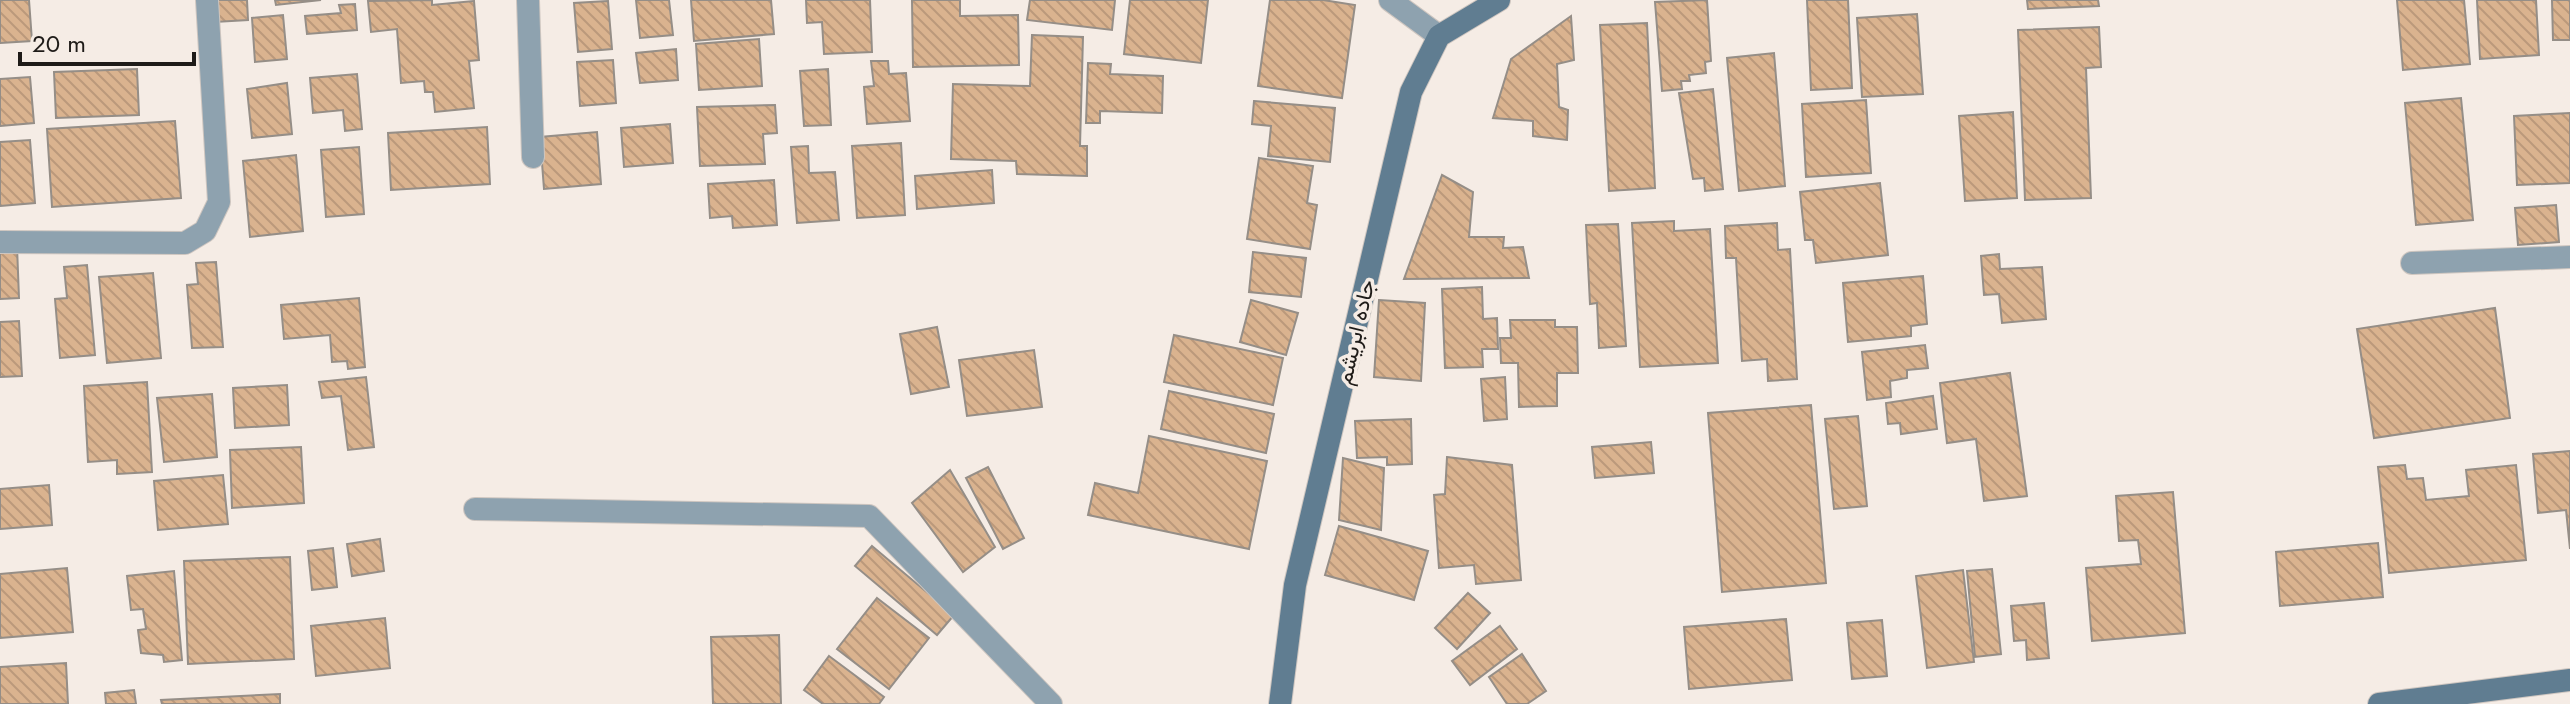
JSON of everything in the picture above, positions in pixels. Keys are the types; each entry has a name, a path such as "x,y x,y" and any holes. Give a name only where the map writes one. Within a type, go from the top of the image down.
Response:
{"main road":[{"path":"1439,36 1499,0"},
{"name":"جاده ابریشم","path":"1280,704 1295,585 1411,92 1439,36"},
{"path":"2379,704 2570,680"}],"street":[{"path":"0,242 185,243 205,231 219,202 207,0"},
{"path":"528,0 533,157"},
{"path":"1390,0 1439,36"},
{"path":"2412,263 2570,257"},
{"path":"475,509 869,516 1051,704"}],"building":[{"path":"0,0 29,0 32,41 0,43"},
{"path":"214,0 247,0 248,20 215,22"},
{"path":"275,0 321,0 276,5"},
{"path":"432,0 432,5 474,1 479,60 469,61 474,108 435,112 433,92 425,92 424,81 401,83 397,29 371,32 368,1"},
{"path":"636,0 669,0 673,35 640,38"},
{"path":"691,0 771,0 774,34 694,41"},
{"path":"806,0 870,0 872,52 824,54 822,22 807,23"},
{"path":"912,0 960,0 960,16 1018,15 1019,65 913,67"},
{"path":"1030,0 1115,0 1112,30 1027,20"},
{"path":"1130,0 1208,0 1201,63 1124,54"},
{"path":"1270,0 1323,0 1355,5 1342,98 1258,86"},
{"path":"1707,0 1711,61 1705,62 1706,73 1689,75 1690,81 1681,81 1682,89 1662,91 1655,2"},
{"path":"1807,0 1848,0 1852,88 1811,90"},
{"path":"2027,0 2098,0 2099,6 2028,9"},
{"path":"2397,0 2464,0 2470,64 2403,70"},
{"path":"2477,0 2536,0 2539,55 2480,59"},
{"path":"2552,0 2570,0 2570,40 2553,40"},
{"path":"608,1 612,49 578,52 574,3"},
{"path":"355,4 357,30 307,34 305,16 341,13 339,5"},
{"path":"1917,14 1923,94 1862,97 1857,18"},
{"path":"283,15 287,59 255,62 252,18"},
{"path":"1571,16 1574,60 1557,64 1559,107 1568,110 1567,140 1533,136 1533,121 1493,118 1511,59"},
{"path":"1647,23 1655,188 1609,191 1600,25"},
{"path":"2099,27 2101,67 2086,68 2091,198 2025,200 2018,30"},
{"path":"1032,35 1083,37 1080,146 1087,146 1087,176 1017,174 1016,161 951,159 953,84 1030,86"},
{"path":"759,39 762,86 699,90 696,44"},
{"path":"676,49 678,80 640,83 636,53"},
{"path":"1774,53 1785,186 1739,191 1727,58"},
{"path":"613,60 616,103 580,106 577,62"},
{"path":"871,61 888,61 889,74 906,73 910,121 867,124 864,87 874,86"},
{"path":"1088,63 1111,64 1110,74 1163,76 1162,113 1100,111 1100,123 1086,123"},
{"path":"137,69 139,115 56,118 54,72"},
{"path":"828,69 831,125 804,126 800,71"},
{"path":"357,74 362,129 345,131 343,110 313,113 310,78"},
{"path":"30,77 34,123 0,126 0,79"},
{"path":"287,83 292,134 252,138 247,89"},
{"path":"1713,89 1723,189 1705,191 1704,178 1693,179 1679,93"},
{"path":"2461,98 2473,220 2416,225 2405,103"},
{"path":"1866,100 1871,173 1806,177 1802,104"},
{"path":"1254,101 1335,108 1330,162 1268,156 1271,126 1252,124"},
{"path":"775,105 777,133 763,134 765,164 700,166 697,107"},
{"path":"2013,112 2017,198 1965,201 1959,116"},
{"path":"2570,113 2570,183 2517,185 2514,116"},
{"path":"175,121 181,198 52,207 47,129"},
{"path":"670,124 673,163 624,167 621,128"},
{"path":"487,127 490,184 391,190 388,133"},
{"path":"597,132 601,184 544,189 540,137"},
{"path":"30,140 35,203 0,206 0,142"},
{"path":"901,143 905,215 857,218 852,146"},
{"path":"808,146 809,173 835,172 839,220 797,223 791,147"},
{"path":"359,147 364,214 326,217 321,150"},
{"path":"296,155 303,231 250,237 243,161"},
{"path":"1259,158 1313,166 1307,203 1317,205 1310,249 1247,239"},
{"path":"992,170 994,203 917,209 915,176"},
{"path":"1442,175 1473,192 1469,237 1504,237 1503,248 1523,247 1529,278 1404,279"},
{"path":"774,180 777,225 733,228 732,216 710,218 708,184"},
{"path":"1880,183 1888,255 1816,263 1813,240 1805,240 1800,192"},
{"path":"2556,205 2559,242 2518,245 2515,208"},
{"path":"1674,221 1674,231 1710,229 1718,363 1640,367 1632,223"},
{"path":"1777,223 1778,250 1790,249 1797,379 1768,381 1767,359 1742,361 1736,258 1726,258 1725,226"},
{"path":"1618,224 1626,346 1599,348 1597,303 1590,304 1586,225"},
{"path":"17,246 19,298 0,299 0,247"},
{"path":"1253,252 1306,258 1301,297 1249,292"},
{"path":"1999,254 2000,269 2042,267 2046,319 2002,323 1999,294 1984,295 1981,256"},
{"path":"216,262 223,347 192,348 187,285 198,284 196,263"},
{"path":"87,265 95,355 60,358 55,299 67,298 64,267"},
{"path":"153,273 161,358 107,363 99,277"},
{"path":"1923,276 1927,324 1911,326 1911,336 1848,342 1843,283"},
{"path":"1482,287 1483,319 1497,318 1498,349 1482,349 1483,367 1445,368 1442,289"},
{"path":"359,298 365,367 348,369 347,361 332,362 330,335 284,339 281,305"},
{"path":"1251,300 1298,313 1286,355 1240,342"},
{"path":"1379,300 1425,303 1421,381 1374,377"},
{"path":"2495,308 2510,418 2374,438 2357,329"},
{"path":"1510,320 1555,320 1555,327 1577,327 1578,373 1557,373 1557,406 1519,407 1518,363 1501,363 1500,338 1511,338"},
{"path":"19,321 22,376 0,377 0,322"},
{"path":"937,327 949,387 911,394 900,334"},
{"path":"1174,335 1283,358 1273,405 1164,382"},
{"path":"1925,345 1928,368 1907,370 1907,378 1890,381 1891,397 1867,400 1862,352"},
{"path":"1034,350 1042,407 967,416 959,360"},
{"path":"2010,373 2027,496 1984,501 1976,439 1947,443 1940,383"},
{"path":"366,377 374,447 348,450 341,396 322,398 319,382"},
{"path":"1505,377 1507,419 1484,421 1481,379"},
{"path":"147,382 152,472 117,474 117,460 88,462 84,386"},
{"path":"287,385 289,425 235,428 233,388"},
{"path":"1169,391 1274,414 1266,453 1161,429"},
{"path":"212,394 217,457 164,462 157,398"},
{"path":"1933,396 1937,429 1901,434 1900,423 1888,424 1886,403"},
{"path":"1811,405 1826,583 1722,592 1708,413"},
{"path":"1858,416 1867,506 1834,509 1825,419"},
{"path":"1411,419 1412,464 1387,465 1387,457 1357,458 1355,421"},
{"path":"1149,436 1267,461 1249,549 1088,515 1095,483 1138,493"},
{"path":"1651,442 1654,473 1595,478 1592,447"},
{"path":"301,447 304,503 232,508 230,450"},
{"path":"2570,451 2570,549 2566,510 2538,513 2533,454"},
{"path":"1447,457 1512,465 1521,580 1476,584 1474,565 1439,568 1434,495 1445,494"},
{"path":"1343,458 1384,468 1381,530 1339,520"},
{"path":"2405,465 2407,479 2423,478 2426,500 2469,496 2466,470 2516,465 2526,560 2389,573 2378,467"},
{"path":"988,467 1024,538 1003,549 966,478"},
{"path":"950,470 995,547 963,572 912,503"},
{"path":"223,475 228,524 158,530 154,481"},
{"path":"49,485 52,525 0,529 0,489"},
{"path":"2173,492 2185,633 2092,641 2086,568 2141,564 2138,540 2119,541 2116,496"},
{"path":"1339,526 1428,551 1414,600 1325,575"},
{"path":"380,539 384,571 352,576 347,544"},
{"path":"2378,543 2383,597 2280,606 2276,552"},
{"path":"872,546 954,615 937,635 855,566"},
{"path":"333,548 337,587 312,590 308,551"},
{"path":"290,557 294,659 188,664 184,561"},
{"path":"67,568 73,632 0,638 0,574"},
{"path":"1992,569 2001,654 1975,657 1967,571"},
{"path":"1963,570 1974,662 1927,668 1916,576"},
{"path":"174,571 182,660 164,662 163,655 141,653 138,630 146,629 143,609 131,610 127,576"},
{"path":"1468,593 1490,613 1457,649 1435,628"},
{"path":"877,598 929,638 889,689 837,649"},
{"path":"2044,603 2049,658 2027,660 2026,640 2014,641 2011,606"},
{"path":"385,618 390,668 316,676 311,626"},
{"path":"1786,619 1792,680 1689,689 1684,627"},
{"path":"1882,620 1887,676 1852,679 1847,623"},
{"path":"1500,626 1517,649 1470,685 1452,661"},
{"path":"779,635 781,704 713,704 711,637"},
{"path":"1522,654 1546,691 1527,704 1507,704 1489,677"},
{"path":"829,656 884,697 879,704 823,704 804,690"},
{"path":"66,663 68,704 0,704 0,667"},
{"path":"134,690 136,704 106,704 105,693"},
{"path":"280,694 280,704 162,704 161,700"}]}
